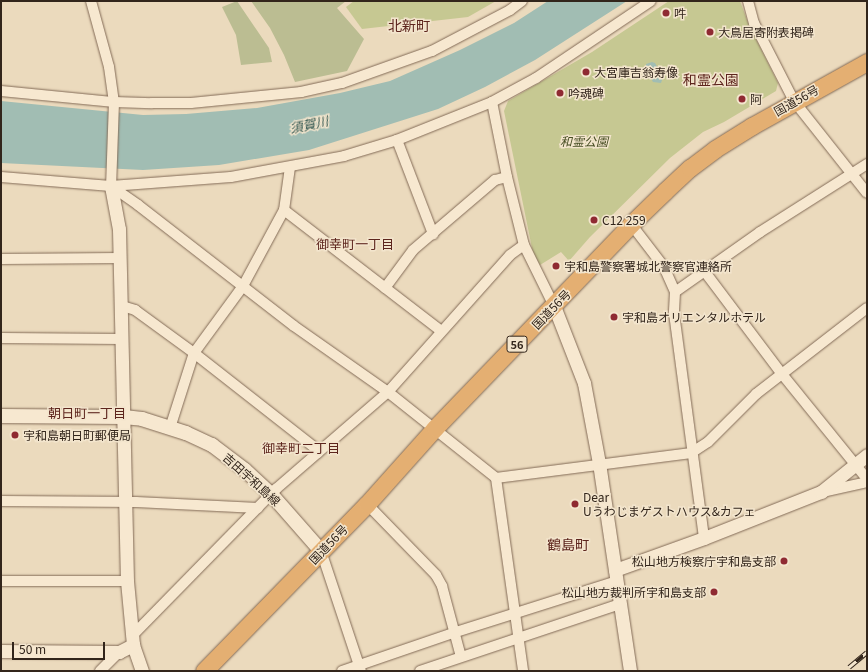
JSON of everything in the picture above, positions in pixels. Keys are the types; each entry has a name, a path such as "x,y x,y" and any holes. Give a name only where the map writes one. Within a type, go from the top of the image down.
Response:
{"highway":[{"name":"国道56号","path":"204,671 367,504 436,428 631,224 690,168 708,154 794,101 867,62"}],"main road":[{"name":"吉田宇和島線","path":"1,416 124,417 142,419 200,439 228,455 271,494 321,551"}],"street":[{"path":"91,1 109,68 113,107 111,181 118,215 122,306 127,502 127,581 132,640 142,671"},
{"path":"1,91 113,107 191,103 301,92 342,83 432,52 498,17 522,1"},
{"path":"1,176 111,181 231,177 344,156 397,140 492,102 536,78 651,1"},
{"path":"748,1 754,23 794,101 852,172 867,193"},
{"path":"492,102 507,177 524,245 554,306 584,382 599,463 630,671"},
{"path":"397,140 433,234"},
{"path":"675,292 760,232 852,172 867,164"},
{"path":"170,428 194,353 243,286 284,210 290,167"},
{"path":"385,288 413,250 495,180 507,177"},
{"path":"111,181 294,326 388,392 436,428 496,478 523,671"},
{"path":"284,210 441,331"},
{"path":"631,224 664,267 675,292 674,313 691,453 704,538"},
{"path":"100,671 132,640 271,494 388,392 510,255 524,245"},
{"path":"1,259 120,258"},
{"path":"705,272 782,374 867,479"},
{"path":"122,306 135,310 194,353 314,447 318,453"},
{"path":"496,478 599,463 691,453 708,442 756,394 867,308"},
{"path":"1,338 122,339"},
{"path":"821,492 867,455"},
{"path":"342,671 360,668 456,632 515,613 616,576 704,538 821,492 867,482"},
{"path":"1,500 127,502 258,508"},
{"path":"367,504 436,574 442,586 456,632 461,657"},
{"path":"321,551 360,668"},
{"path":"1,581 127,581"},
{"path":"420,671 444,667 461,657 620,604"},
{"path":"1,651 119,652"}],"green space":[{"path":"237,1 269,48 272,62 241,65 236,35 222,7"},
{"path":"251,1 346,1 337,8 364,39 347,71 295,82 284,55 270,28"},
{"path":"354,1 496,1 468,17 362,29 346,7"},
{"name":"和霊公園","path":"669,1 740,1 749,25 778,83 776,91 724,122 703,132 670,158 590,237 569,261 561,252 540,265 533,253 504,111 508,101 592,52"}],"water":[{"name":"須賀川","path":"548,1 627,1 535,60 485,87 438,109 309,150 219,165 143,170 1,163 1,101 143,115 186,114 257,108 340,93 390,81 460,50 514,23"},
{"path":"652,62 655,63 663,77 661,83 653,82 646,70 646,64"}],"railway":[{"path":"849,667 867,652"}],"place":[{"name":"吽","path":"666,13"},
{"name":"大鳥居寄附表掲碑","path":"710,32"},
{"name":"大宮庫吉翁寿像","path":"586,72"},
{"name":"吟魂碑","path":"560,93"},
{"name":"阿","path":"742,99"},
{"name":"C12 259","path":"594,220"},
{"name":"宇和島警察署城北警察官連絡所","path":"556,266"},
{"name":"宇和島オリエンタルホテル","path":"614,317"},
{"name":"宇和島朝日町郵便局","path":"15,435"},
{"name":"Dear Uうわじまゲストハウス&カフェ","path":"575,504"},
{"name":"松山地方検察庁宇和島支部","path":"784,561"},
{"name":"松山地方裁判所宇和島支部","path":"714,592"}],"district":[{"name":"北新町","path":"409,25"},
{"name":"和霊公園","path":"711,79"},
{"name":"御幸町一丁目","path":"355,244"},
{"name":"朝日町一丁目","path":"87,413"},
{"name":"御幸町二丁目","path":"301,448"},
{"name":"鶴島町","path":"568,544"}]}
